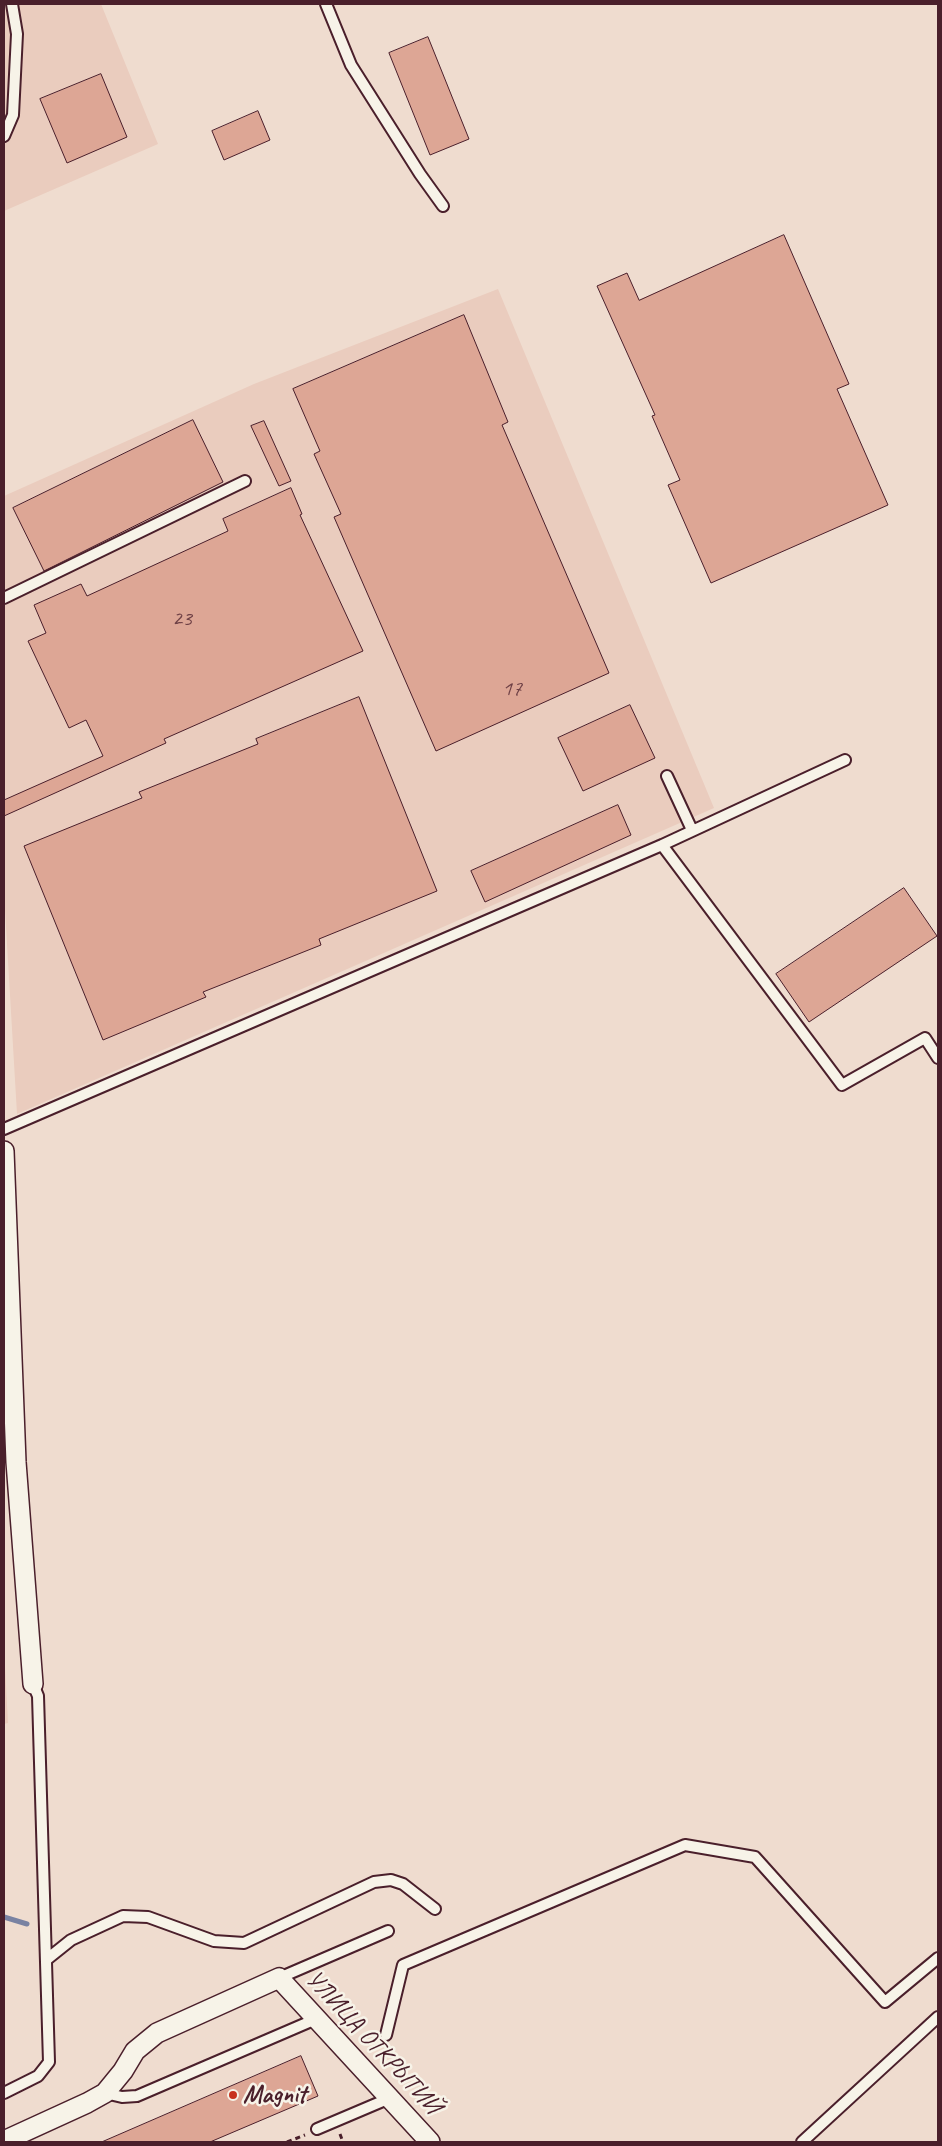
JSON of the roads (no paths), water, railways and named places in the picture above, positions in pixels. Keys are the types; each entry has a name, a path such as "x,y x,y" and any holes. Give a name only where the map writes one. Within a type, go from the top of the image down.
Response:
{"street":[{"path":"4,1151 10,1463 33,1684"},
{"path":"4,2141 105,2093 135,2051 157,2033 279,1978"},
{"name":"УЛИЦА ОТКРЫТИЙ","path":"279,1978 430,2142"}],"lane":[{"path":"4,136 13,115 17,34 12,4"},
{"path":"326,4 351,65 420,174 443,206"},
{"path":"4,598 246,481"},
{"path":"4,1129 662,845 845,760"},
{"path":"667,776 692,830"},
{"path":"662,845 842,1085 925,1038 938,1058"},
{"path":"4,2093 38,2076 49,2062 38,1696 33,1684"},
{"path":"386,2035 404,1965 685,1845 755,1858 885,2002 938,1958"},
{"path":"46,1960 71,1940 123,1916 148,1917 214,1941 244,1943 374,1882 391,1880 403,1884 435,1909"},
{"path":"279,1978 388,1930"},
{"path":"802,2142 938,2017"},
{"path":"105,2093 122,2097 137,2096 316,2019"},
{"path":"317,2129 390,2098"}],"waterway":[{"path":"4,1917 27,1924"}],"place":[{"name":"Magnit","path":"233,2095"}]}
